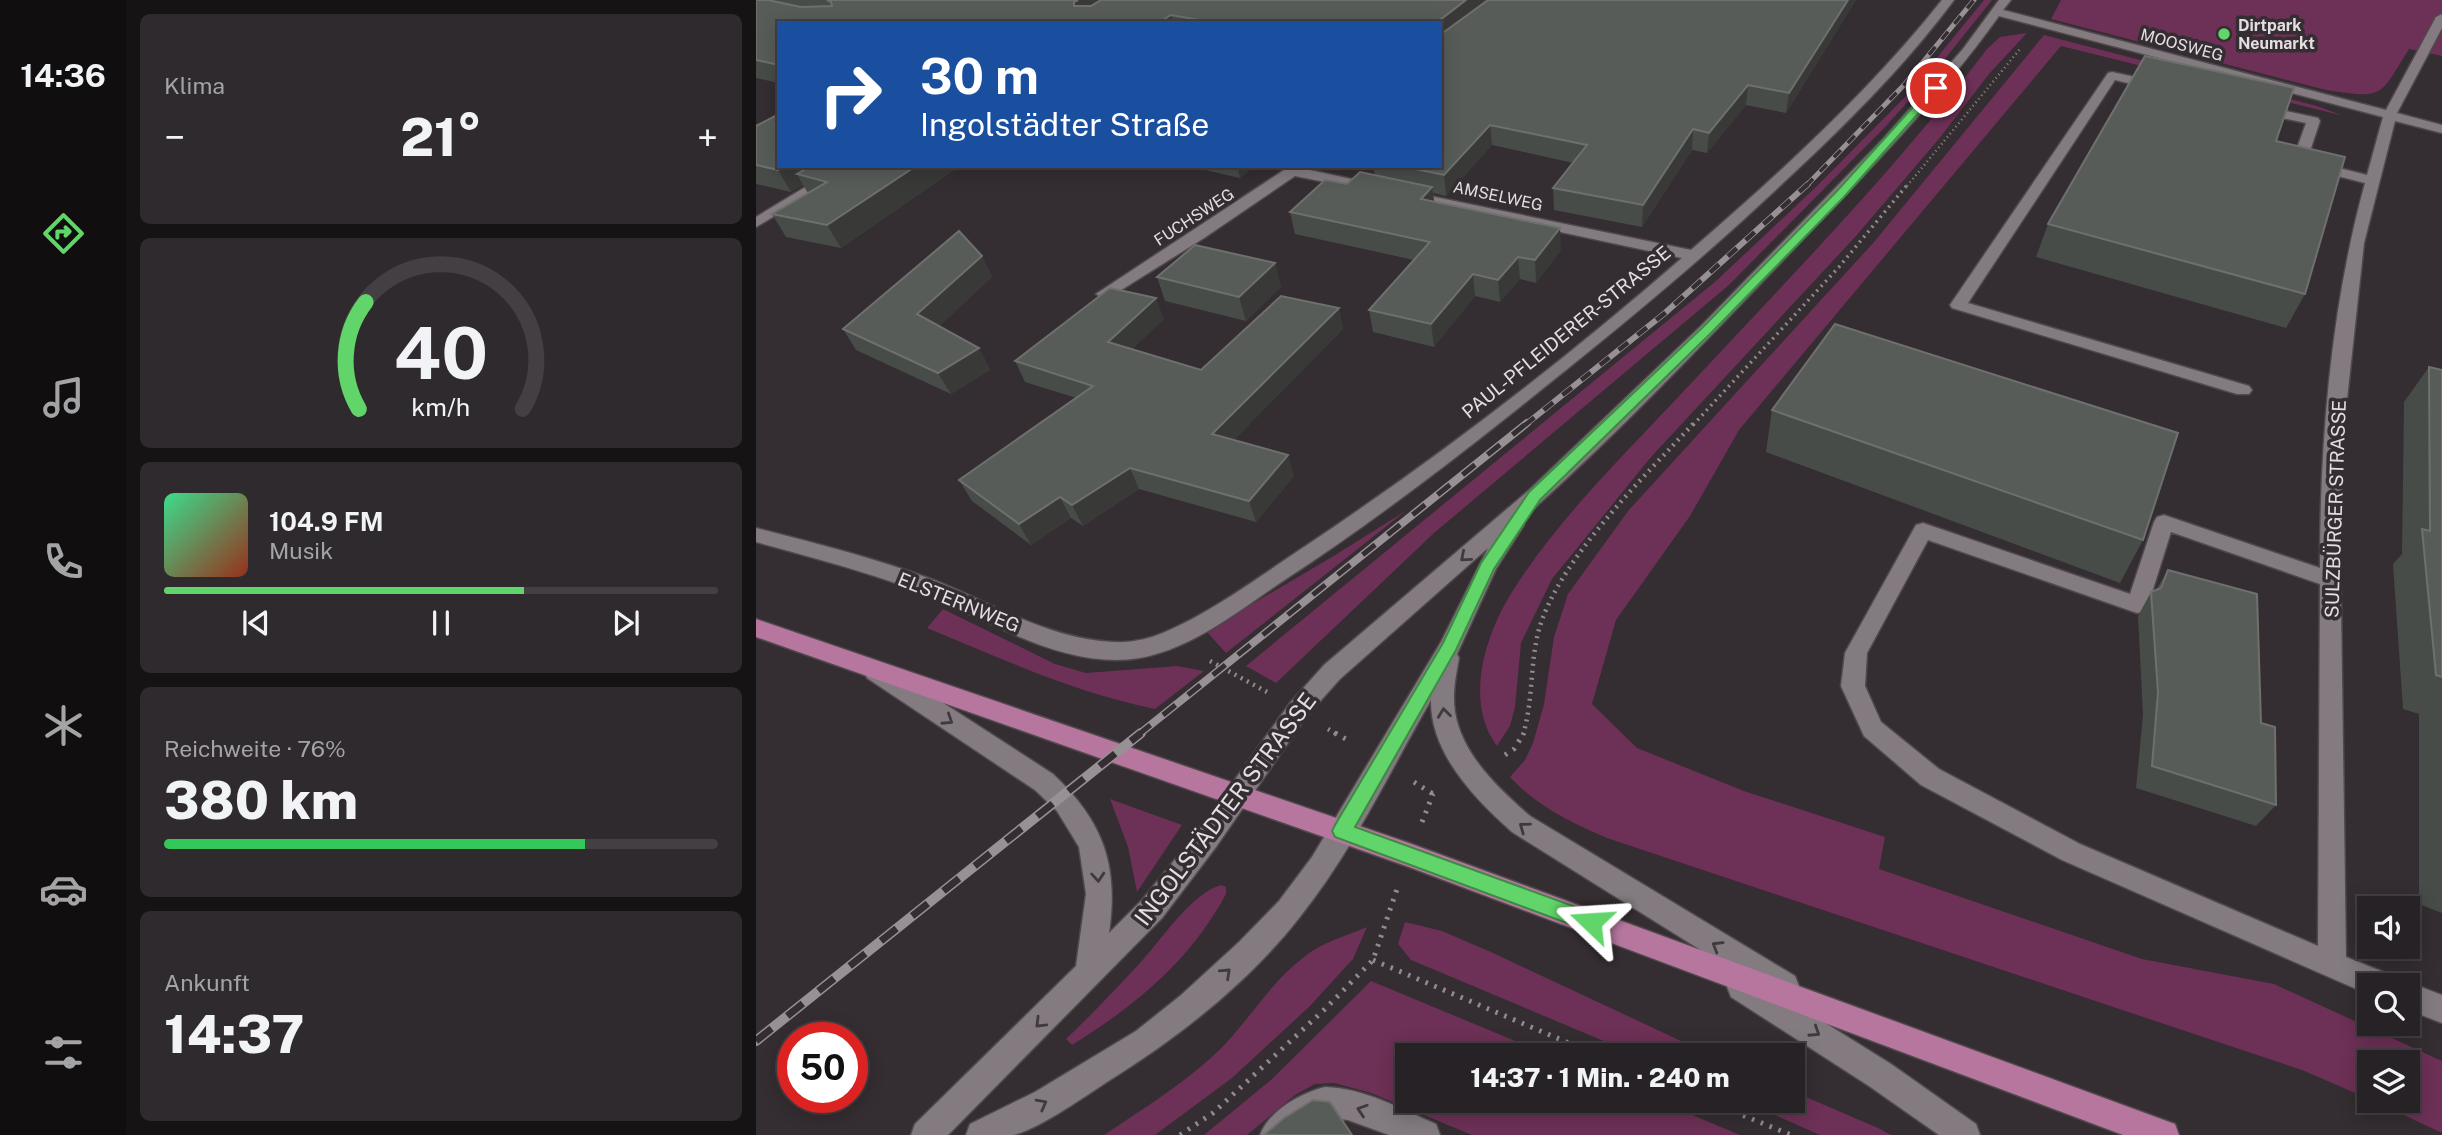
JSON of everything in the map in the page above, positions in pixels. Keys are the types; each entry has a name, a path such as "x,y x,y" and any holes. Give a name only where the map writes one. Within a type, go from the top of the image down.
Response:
{"main road":[{"path":"756,628 1342,831 2164,1135"}],"street":[{"name":"PAUL-PFLEIDERER-STRASSE","path":"1164,641 1198,624 1305,557 1399,492 1590,344 1695,256 1787,172 1887,73 1948,0"},
{"name":"MOOSWEG","path":"2000,6 2038,23 2442,129"},
{"name":"INGOLSTÄDTER STRASSE","path":"926,1135 1152,909 1207,839 1298,710 1332,672 1535,496 1707,330 1912,116 1967,52 2000,6"},
{"name":"SULZBÜRGER STRASSE","path":"2332,966 2331,580 2334,436 2342,348 2356,243 2389,115 2442,17"},
{"path":"2179,91 2112,76 1958,305 2242,390"},
{"path":"2246,106 2313,121 2299,162 2373,181"},
{"path":"756,223 847,168"},
{"name":"AMSELWEG","path":"1297,169 1695,256"},
{"name":"FUCHSWEG","path":"1104,294 1199,235 1297,169"},
{"name":"INGOLSTÄDTER STRASSE","path":"981,1135 1104,1070 1146,1041 1190,1006 1259,943 1289,911 1321,866 1450,646 1487,567 1535,496"},
{"path":"2331,580 2164,522 2137,605 1923,530 1856,653 1853,686 1872,729 1930,777 2071,852 2357,976"},
{"name":"ELSTERNWEG","path":"756,535 890,573 1052,639 1116,651 1164,641"},
{"path":"1450,646 1443,697 1446,725 1474,774 1503,810 1546,842 1818,1006"},
{"path":"871,669 1044,782 1062,797 1082,822 1093,842 1099,874 1097,930 1088,974"},
{"path":"1693,959 1794,1018 1965,1135"},
{"path":"2420,1001 2442,1009"},
{"path":"1275,1135 1297,1116 1325,1102 1359,1108 1425,1135"}],"path":[{"path":"1497,762 1514,748 1524,733 1538,633 1556,586 1623,500 1839,267 2029,40 2038,23"},
{"path":"1164,641 1224,667 1264,690"},
{"path":"1334,732 1356,745"},
{"path":"1426,810 1433,794 1448,786"},
{"path":"1180,1135 1213,1113 1325,1009 1373,960 1383,927"},
{"path":"1373,960 1569,1043"},
{"path":"1737,1113 1791,1135"}],"shaded area":[{"path":"1984,0 1992,0 1932,75 1886,126 1729,285 1434,533 1276,683 1246,666 1716,281 1818,185 1904,98"},
{"name":"Dirtpark Neumarkt","path":"2061,0 2442,0 2442,56 2409,49 2392,77 2378,91 2370,94 2326,90 2051,19"},
{"path":"2027,33 1989,74 1938,140 1856,236 1651,457 1552,579 1521,643 1515,707 1510,726 1497,746 1487,729 1482,709 1482,669 1502,609 1530,565 1592,489 1877,182 1987,49 2000,37"},
{"path":"2044,35 2317,106 2344,116 2061,46 1739,430 1690,516 1616,620 1592,704 1637,748 1744,791 1885,837 1879,869 2142,959 2274,984 2357,1022 2357,1036 2387,1036 2418,1050 2357,1050 2357,1094 2302,1070 1607,838 1555,813 1510,777 1525,760 1533,743 1544,704 1554,637 1568,594 1628,511 1874,242"},
{"path":"1407,510 1226,653 1206,631 1332,557"},
{"path":"943,609 1055,664 1086,673 1177,666 1204,671 1155,709 1125,702 1039,674 927,628"},
{"path":"1110,799 1182,825 1137,892 1128,847"},
{"path":"1221,885 1226,887 1226,894 1212,918 1178,961 1160,980 1118,1014 1072,1045 1066,1039 1139,964 1187,908 1198,898"},
{"path":"1405,922 1442,931 1685,1043 1608,1043 1411,960 1398,944"},
{"path":"1367,927 1353,959 1310,1006 1232,1078 1155,1135 1104,1135 1174,1088 1213,1056 1279,980 1304,957 1326,943"},
{"path":"1371,981 1520,1043 1395,1043 1395,1103 1334,1083 1315,1084 1295,1095 1247,1135 1204,1135 1272,1079"},
{"path":"2420,1051 2442,1061 2442,1133 2400,1113 2420,1113"},
{"path":"1805,1097 1891,1135 1820,1135 1770,1113 1805,1113"},
{"path":"1419,1113 1688,1113 1740,1135 1472,1135"}],"building":[{"path":"756,0 801,7 832,6 827,0 1078,0 1074,2 1074,6 1091,6 1101,0 1466,0 1439,21 1205,21 1171,15 1161,21 777,21 777,65 756,60"},
{"path":"1488,0 1848,0 1789,93 1748,85 1709,133 1693,129 1643,205 1553,188 1587,145 1490,125 1444,175 1411,168 1442,168 1442,34"},
{"path":"2145,56 2294,88 2276,141 2345,157 2305,294 2048,224"},
{"path":"777,115 777,168 781,168 778,170 756,165 756,126"},
{"path":"808,168 913,168 827,225 772,214 827,182 797,174"},
{"path":"1360,172 1432,187 1421,199 1560,228 1535,260 1518,257 1498,280 1473,274 1431,324 1369,310 1430,242 1290,212 1325,180 1347,184"},
{"path":"959,231 982,256 917,314 979,348 938,373 843,329"},
{"path":"1195,245 1275,263 1239,297 1157,277"},
{"path":"1110,288 1156,298 1108,342 1201,370 1281,296 1339,308 1212,434 1288,455 1249,501 1130,468 1072,505 1060,497 1019,524 959,480 1093,386 1015,361"},
{"path":"1835,324 2178,433 2143,540 1772,410"},
{"path":"2429,367 2442,370 2442,677 2436,675 2422,529 2430,531"},
{"path":"2168,570 2257,594 2261,723 2275,727 2276,805 2152,766 2158,692 2151,592 2161,588"},
{"path":"1313,1100 1330,1102 1352,1135 1264,1135 1284,1118"}],"railway":[{"path":"1808,184 1904,85 1974,0"},
{"path":"1525,425 1665,313 1808,184"},
{"path":"1138,735 1527,423"},
{"path":"756,1041 1141,733"}],"place":[{"name":"Dirtpark Neumarkt","path":"2224,34"}],"route":[{"path":"1591,922 1342,831 1450,646 1487,567 1535,496 1707,330 1840,194 1936,88"}]}
